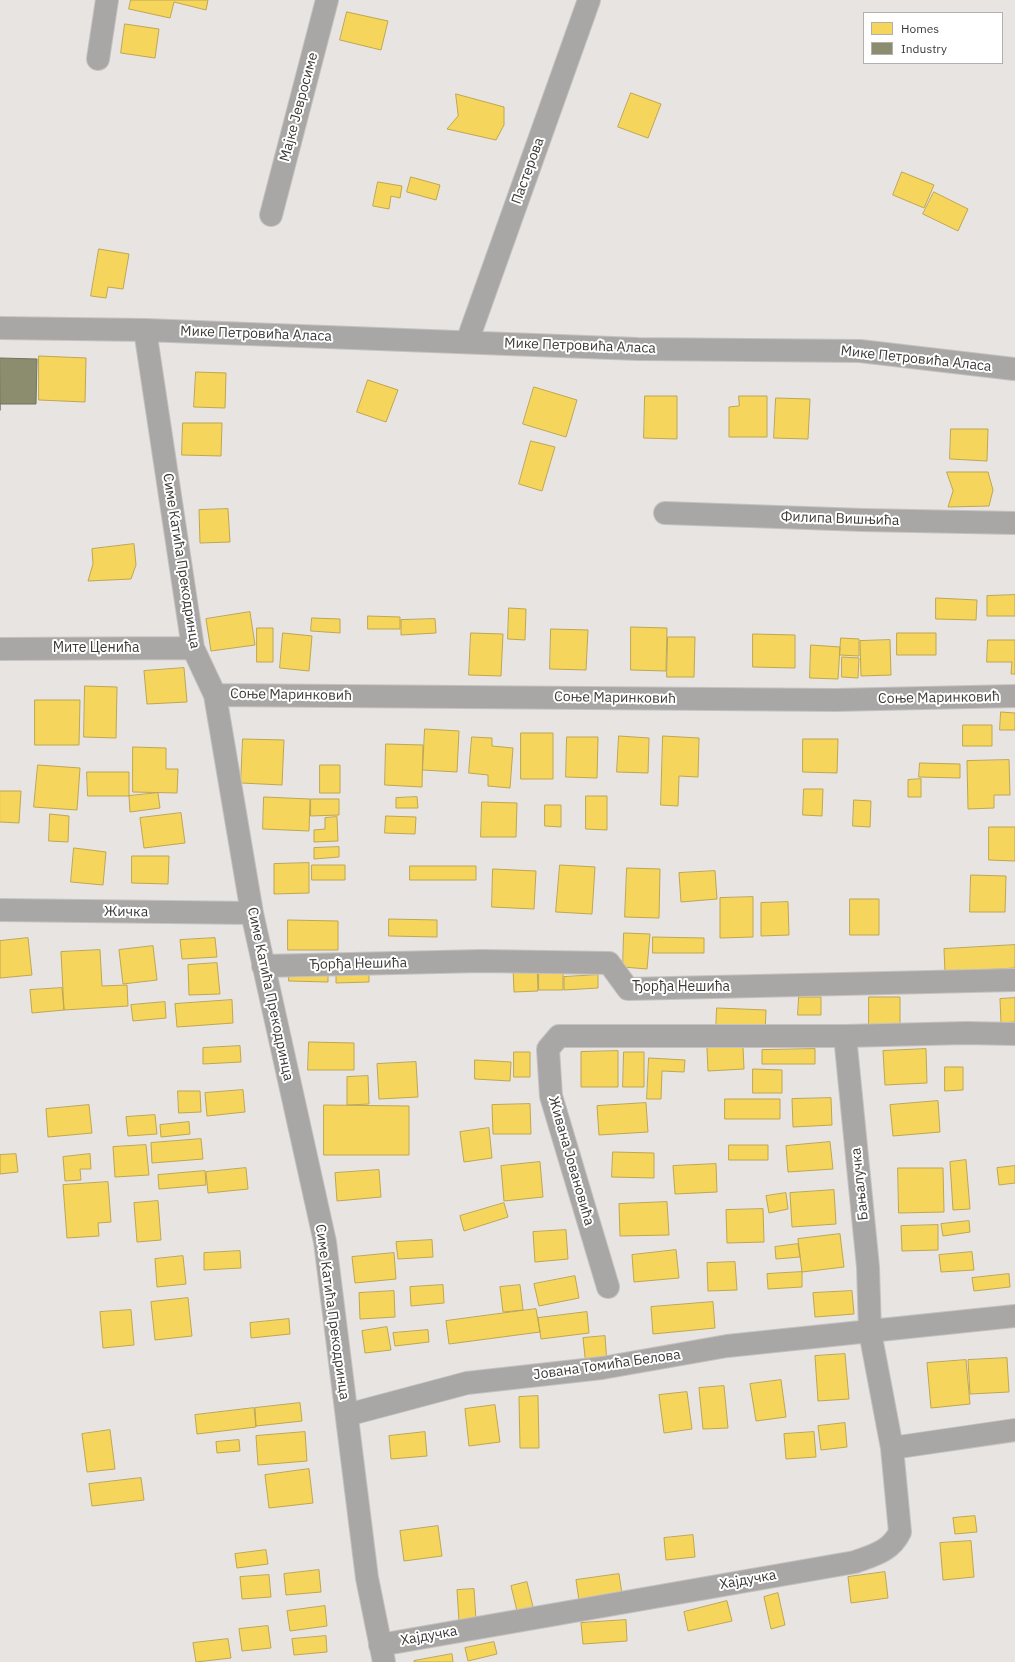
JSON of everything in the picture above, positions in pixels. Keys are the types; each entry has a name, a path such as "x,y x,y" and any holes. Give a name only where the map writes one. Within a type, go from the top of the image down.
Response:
{"street":[{"path":"98,59 107,0"},
{"name":"Мајке Јевросиме","path":"271,214 327,0"},
{"name":"Пастерова","path":"467,342 589,0"},
{"name":"Мике Петровића Аласа","path":"0,328 145,330 638,349 860,351 1015,374"},
{"name":"Симе Катића Прекодринца","path":"145,330 193,648 215,695 252,913 325,1242 367,1578 382,1653"},
{"name":"Филипа Вишњића","path":"665,513 863,520 1015,523"},
{"name":"Мите Ценића","path":"0,649 193,648"},
{"name":"Соње Маринковић","path":"215,695 827,700 1015,696"},
{"name":"Жичка","path":"0,910 252,913"},
{"name":"Ђорђа Нешића","path":"263,966 482,960 609,963 628,989 1015,980"},
{"path":"846,1036 966,1033 1015,1034"},
{"name":"Живана Јовановића","path":"608,1287 551,1096 548,1048 559,1036 846,1036"},
{"name":"Бањалучка","path":"846,1036 868,1267 870,1332 892,1448"},
{"name":"Јована Томића Белова","path":"347,1416 467,1383 602,1368 727,1346 1015,1316"},
{"path":"892,1448 1015,1430"},
{"name":"Хајдучка","path":"382,1653 855,1562 876,1554 896,1542 900,1532 892,1448"}],"building: Homes":[{"path":"131,0 208,0 206,10 174,2 170,18 129,9"},
{"path":"347,12 388,21 381,50 340,40"},
{"path":"125,24 159,29 155,58 121,53"},
{"path":"631,93 661,104 648,138 618,127"},
{"path":"456,94 504,107 504,125 496,140 447,129 458,116"},
{"path":"902,172 934,185 924,208 893,195"},
{"path":"411,177 440,185 436,200 407,192"},
{"path":"378,182 402,186 400,198 391,196 389,209 373,206"},
{"path":"934,192 968,209 958,231 923,214"},
{"path":"99,249 129,254 123,289 108,287 106,298 91,296"},
{"path":"39,356 86,358 85,402 39,400"},
{"path":"196,372 226,373 225,408 194,407"},
{"path":"368,380 398,390 386,422 357,412"},
{"path":"534,387 577,400 566,437 523,424"},
{"path":"645,396 677,396 677,439 644,438"},
{"path":"739,396 767,396 767,437 729,437 729,407 739,406"},
{"path":"776,398 810,399 808,439 774,438"},
{"path":"183,423 222,423 221,456 182,455"},
{"path":"951,429 988,429 987,461 950,459"},
{"path":"531,441 555,447 542,491 519,484"},
{"path":"947,472 988,472 993,490 989,506 948,507 953,491"},
{"path":"228,509 230,542 200,543 199,510"},
{"path":"134,544 136,565 131,579 88,581 93,564 92,549"},
{"path":"1015,595 1015,616 987,616 987,596"},
{"path":"936,598 977,600 976,620 936,619"},
{"path":"509,608 526,609 525,640 508,639"},
{"path":"250,612 255,645 211,651 206,619"},
{"path":"368,616 400,617 400,629 368,629"},
{"path":"312,618 340,619 340,633 311,631"},
{"path":"435,619 436,633 401,635 401,620"},
{"path":"631,627 667,628 666,671 631,670"},
{"path":"257,628 273,628 273,662 257,662"},
{"path":"551,629 588,630 586,670 550,669"},
{"path":"283,633 312,636 309,671 280,668"},
{"path":"471,633 503,634 501,676 469,675"},
{"path":"897,633 936,633 936,655 897,655"},
{"path":"753,634 795,635 795,668 753,667"},
{"path":"668,637 695,637 694,677 667,677"},
{"path":"841,638 859,639 859,656 840,655"},
{"path":"890,640 891,675 861,676 860,641"},
{"path":"988,640 1015,640 1015,674 1011,674 1012,662 987,662"},
{"path":"811,645 840,647 838,679 810,678"},
{"path":"842,657 859,658 858,678 842,677"},
{"path":"184,668 187,702 147,704 144,671"},
{"path":"85,686 117,687 116,738 84,737"},
{"path":"35,700 80,700 79,745 35,745"},
{"path":"1001,712 1015,713 1015,730 1000,730"},
{"path":"963,725 992,725 992,746 963,746"},
{"path":"425,729 459,731 457,772 423,770"},
{"path":"521,733 553,733 553,779 521,779"},
{"path":"619,736 649,738 648,773 617,772"},
{"path":"663,736 699,738 698,777 679,776 678,806 661,805"},
{"path":"472,737 492,738 492,746 513,748 510,788 488,786 488,775 469,773"},
{"path":"567,737 598,737 597,778 566,777"},
{"path":"243,739 284,740 282,785 241,783"},
{"path":"803,739 838,739 837,773 803,772"},
{"path":"386,744 423,745 422,787 385,785"},
{"path":"133,747 166,748 166,769 178,769 177,793 133,792"},
{"path":"1009,760 1010,795 994,795 994,808 968,809 967,761"},
{"path":"920,763 960,764 960,778 919,777"},
{"path":"38,765 80,768 77,810 34,807"},
{"path":"320,765 340,765 340,793 320,793"},
{"path":"87,772 129,772 129,796 88,796"},
{"path":"921,779 921,797 908,797 908,780"},
{"path":"804,789 823,789 822,816 803,815"},
{"path":"0,791 21,791 19,823 0,822"},
{"path":"158,793 160,808 130,812 129,796"},
{"path":"586,796 607,796 607,830 586,829"},
{"path":"264,797 310,799 309,831 263,829"},
{"path":"417,797 418,808 396,808 396,798"},
{"path":"311,799 339,799 339,815 311,816"},
{"path":"854,800 871,801 870,827 853,826"},
{"path":"482,802 517,803 516,837 481,837"},
{"path":"545,805 561,805 561,827 545,826"},
{"path":"181,813 185,843 144,848 140,818"},
{"path":"50,814 69,816 68,842 49,841"},
{"path":"386,816 416,817 415,834 385,833"},
{"path":"337,817 338,841 314,842 314,830 325,829 325,818"},
{"path":"989,827 1015,827 1015,861 989,860"},
{"path":"339,847 339,857 314,859 314,848"},
{"path":"74,848 106,852 103,885 71,882"},
{"path":"132,856 169,856 168,884 132,883"},
{"path":"309,863 309,893 274,894 274,864"},
{"path":"312,865 345,865 345,880 312,880"},
{"path":"560,865 595,867 592,914 556,912"},
{"path":"410,866 476,866 476,880 410,880"},
{"path":"627,868 660,869 659,918 625,917"},
{"path":"493,869 536,871 534,909 492,907"},
{"path":"715,871 717,899 681,902 679,873"},
{"path":"971,875 1006,876 1005,912 970,912"},
{"path":"753,897 753,937 720,938 720,898"},
{"path":"850,899 879,899 879,935 850,935"},
{"path":"788,902 789,935 761,936 761,903"},
{"path":"389,919 437,920 437,937 389,936"},
{"path":"288,920 338,921 338,950 288,950"},
{"path":"624,933 650,934 647,969 623,967"},
{"path":"653,937 704,938 704,953 653,953"},
{"path":"28,938 32,975 0,978 0,941"},
{"path":"215,938 217,957 182,959 180,940"},
{"path":"1015,945 1015,968 945,972 944,949"},
{"path":"153,946 157,980 123,984 119,950"},
{"path":"100,950 102,986 127,985 128,1006 64,1010 61,952"},
{"path":"217,963 220,994 189,995 188,965"},
{"path":"289,965 328,965 328,982 289,981"},
{"path":"537,966 538,991 514,992 513,967"},
{"path":"369,967 369,982 336,983 336,968"},
{"path":"539,973 563,973 563,990 539,990"},
{"path":"598,975 598,988 564,990 564,977"},
{"path":"62,988 64,1010 32,1013 30,990"},
{"path":"799,997 821,997 821,1015 798,1015"},
{"path":"869,997 900,997 900,1032 869,1032"},
{"path":"1015,998 1015,1022 1001,1023 1000,999"},
{"path":"232,1000 233,1023 177,1027 175,1004"},
{"path":"165,1002 166,1018 133,1021 131,1005"},
{"path":"717,1008 766,1010 765,1033 716,1032"},
{"path":"309,1042 354,1043 354,1070 308,1070"},
{"path":"240,1046 241,1062 203,1064 203,1048"},
{"path":"743,1047 744,1069 708,1071 707,1048"},
{"path":"815,1049 815,1064 762,1064 762,1050"},
{"path":"926,1049 927,1083 885,1085 883,1051"},
{"path":"618,1051 618,1087 581,1087 581,1052"},
{"path":"514,1052 530,1052 530,1077 514,1077"},
{"path":"624,1052 644,1052 644,1087 623,1087"},
{"path":"649,1058 685,1060 684,1072 662,1071 661,1099 647,1099"},
{"path":"475,1060 511,1062 510,1081 475,1079"},
{"path":"416,1062 418,1097 379,1099 377,1064"},
{"path":"945,1067 963,1067 963,1090 945,1091"},
{"path":"753,1069 782,1070 782,1093 753,1093"},
{"path":"368,1076 369,1104 347,1105 347,1077"},
{"path":"243,1090 245,1112 207,1116 205,1093"},
{"path":"178,1091 200,1091 201,1112 179,1113"},
{"path":"831,1098 832,1125 793,1127 792,1099"},
{"path":"725,1099 780,1099 780,1119 725,1119"},
{"path":"938,1101 940,1132 893,1136 890,1105"},
{"path":"646,1103 648,1132 599,1135 597,1106"},
{"path":"530,1104 531,1134 493,1134 492,1105"},
{"path":"89,1105 92,1133 48,1137 46,1109"},
{"path":"324,1105 409,1106 409,1155 324,1155"},
{"path":"155,1115 157,1134 128,1136 126,1117"},
{"path":"189,1122 190,1134 161,1137 160,1125"},
{"path":"489,1128 492,1158 464,1162 460,1132"},
{"path":"201,1139 203,1159 152,1163 151,1143"},
{"path":"830,1142 833,1169 788,1172 786,1146"},
{"path":"146,1145 149,1175 115,1177 113,1147"},
{"path":"729,1145 768,1145 768,1160 729,1160"},
{"path":"613,1152 654,1153 654,1178 612,1177"},
{"path":"16,1154 18,1172 0,1174 0,1155"},
{"path":"90,1154 91,1169 80,1169 81,1180 65,1181 63,1157"},
{"path":"966,1160 970,1209 953,1210 950,1162"},
{"path":"540,1162 543,1197 504,1201 501,1166"},
{"path":"716,1164 717,1192 675,1194 673,1166"},
{"path":"1015,1166 1015,1183 999,1185 997,1168"},
{"path":"246,1168 248,1189 208,1193 206,1172"},
{"path":"898,1168 943,1168 944,1212 899,1213"},
{"path":"379,1170 381,1197 337,1201 335,1173"},
{"path":"205,1171 206,1185 159,1189 158,1175"},
{"path":"108,1182 111,1222 98,1223 99,1236 67,1238 63,1185"},
{"path":"834,1190 836,1224 792,1227 790,1193"},
{"path":"786,1193 788,1209 769,1213 766,1196"},
{"path":"158,1201 161,1240 137,1242 134,1203"},
{"path":"667,1202 669,1235 620,1236 619,1204"},
{"path":"504,1203 508,1217 464,1231 460,1216"},
{"path":"763,1209 764,1242 727,1243 726,1210"},
{"path":"969,1221 970,1232 943,1236 941,1224"},
{"path":"938,1225 938,1250 902,1251 901,1226"},
{"path":"566,1230 568,1259 535,1262 533,1232"},
{"path":"840,1234 844,1267 802,1272 798,1239"},
{"path":"432,1240 433,1257 398,1259 396,1242"},
{"path":"798,1244 800,1257 776,1259 775,1247"},
{"path":"676,1250 679,1278 634,1282 632,1255"},
{"path":"240,1251 241,1268 204,1270 204,1253"},
{"path":"972,1252 974,1270 941,1272 939,1255"},
{"path":"394,1253 396,1279 355,1283 352,1257"},
{"path":"183,1256 186,1284 157,1287 155,1259"},
{"path":"735,1262 737,1290 708,1291 707,1263"},
{"path":"802,1272 802,1287 768,1289 767,1274"},
{"path":"1009,1274 1010,1287 974,1291 972,1278"},
{"path":"575,1276 579,1298 539,1306 534,1284"},
{"path":"443,1285 444,1303 411,1306 410,1287"},
{"path":"520,1285 523,1310 503,1312 500,1287"},
{"path":"394,1291 395,1317 360,1319 359,1293"},
{"path":"852,1291 854,1314 815,1317 813,1293"},
{"path":"188,1298 192,1336 155,1340 151,1302"},
{"path":"713,1302 715,1328 653,1334 651,1307"},
{"path":"536,1309 540,1332 449,1344 446,1321"},
{"path":"131,1310 134,1345 103,1348 100,1312"},
{"path":"587,1312 589,1333 541,1339 538,1318"},
{"path":"289,1319 290,1334 251,1338 250,1323"},
{"path":"387,1327 391,1350 365,1353 362,1331"},
{"path":"428,1330 429,1342 395,1346 393,1333"},
{"path":"605,1336 607,1364 586,1366 583,1338"},
{"path":"845,1354 849,1399 818,1401 815,1356"},
{"path":"1007,1358 1009,1392 970,1394 968,1360"},
{"path":"966,1360 970,1404 931,1408 927,1363"},
{"path":"781,1380 786,1417 756,1421 750,1384"},
{"path":"724,1386 728,1428 703,1429 699,1388"},
{"path":"687,1392 692,1429 664,1433 659,1395"},
{"path":"538,1396 539,1448 520,1448 519,1397"},
{"path":"300,1403 302,1421 256,1426 255,1408"},
{"path":"495,1405 500,1442 469,1446 465,1409"},
{"path":"254,1408 256,1427 197,1434 195,1415"},
{"path":"845,1423 847,1447 821,1450 818,1426"},
{"path":"110,1430 115,1469 87,1472 82,1434"},
{"path":"305,1432 307,1461 258,1465 256,1436"},
{"path":"425,1432 427,1456 391,1459 389,1436"},
{"path":"814,1432 816,1457 786,1459 784,1434"},
{"path":"239,1440 240,1451 217,1453 216,1442"},
{"path":"309,1469 313,1503 269,1508 265,1475"},
{"path":"141,1478 144,1500 92,1506 89,1484"},
{"path":"975,1516 977,1532 955,1534 953,1518"},
{"path":"438,1526 442,1556 404,1561 400,1531"},
{"path":"693,1535 695,1557 666,1560 664,1538"},
{"path":"971,1541 974,1577 943,1580 940,1543"},
{"path":"266,1550 268,1564 237,1568 235,1554"},
{"path":"319,1570 321,1592 286,1595 284,1574"},
{"path":"885,1572 888,1598 851,1603 848,1577"},
{"path":"619,1574 622,1594 579,1600 576,1580"},
{"path":"269,1575 271,1597 242,1599 240,1577"},
{"path":"527,1582 533,1607 517,1611 511,1586"},
{"path":"474,1589 476,1620 459,1621 457,1590"},
{"path":"778,1593 785,1625 771,1629 764,1597"},
{"path":"727,1601 732,1621 688,1631 684,1612"},
{"path":"325,1606 327,1626 290,1631 287,1611"},
{"path":"626,1620 627,1641 583,1644 581,1623"},
{"path":"268,1626 271,1648 242,1651 239,1629"},
{"path":"326,1636 327,1652 294,1655 292,1639"},
{"path":"228,1639 231,1658 196,1662 193,1643"},
{"path":"494,1642 497,1654 468,1661 465,1648"},
{"path":"452,1654 453,1662 414,1662 414,1661"}],"building: Industry":[{"path":"0,358 37,359 36,404 0,404"}]}
